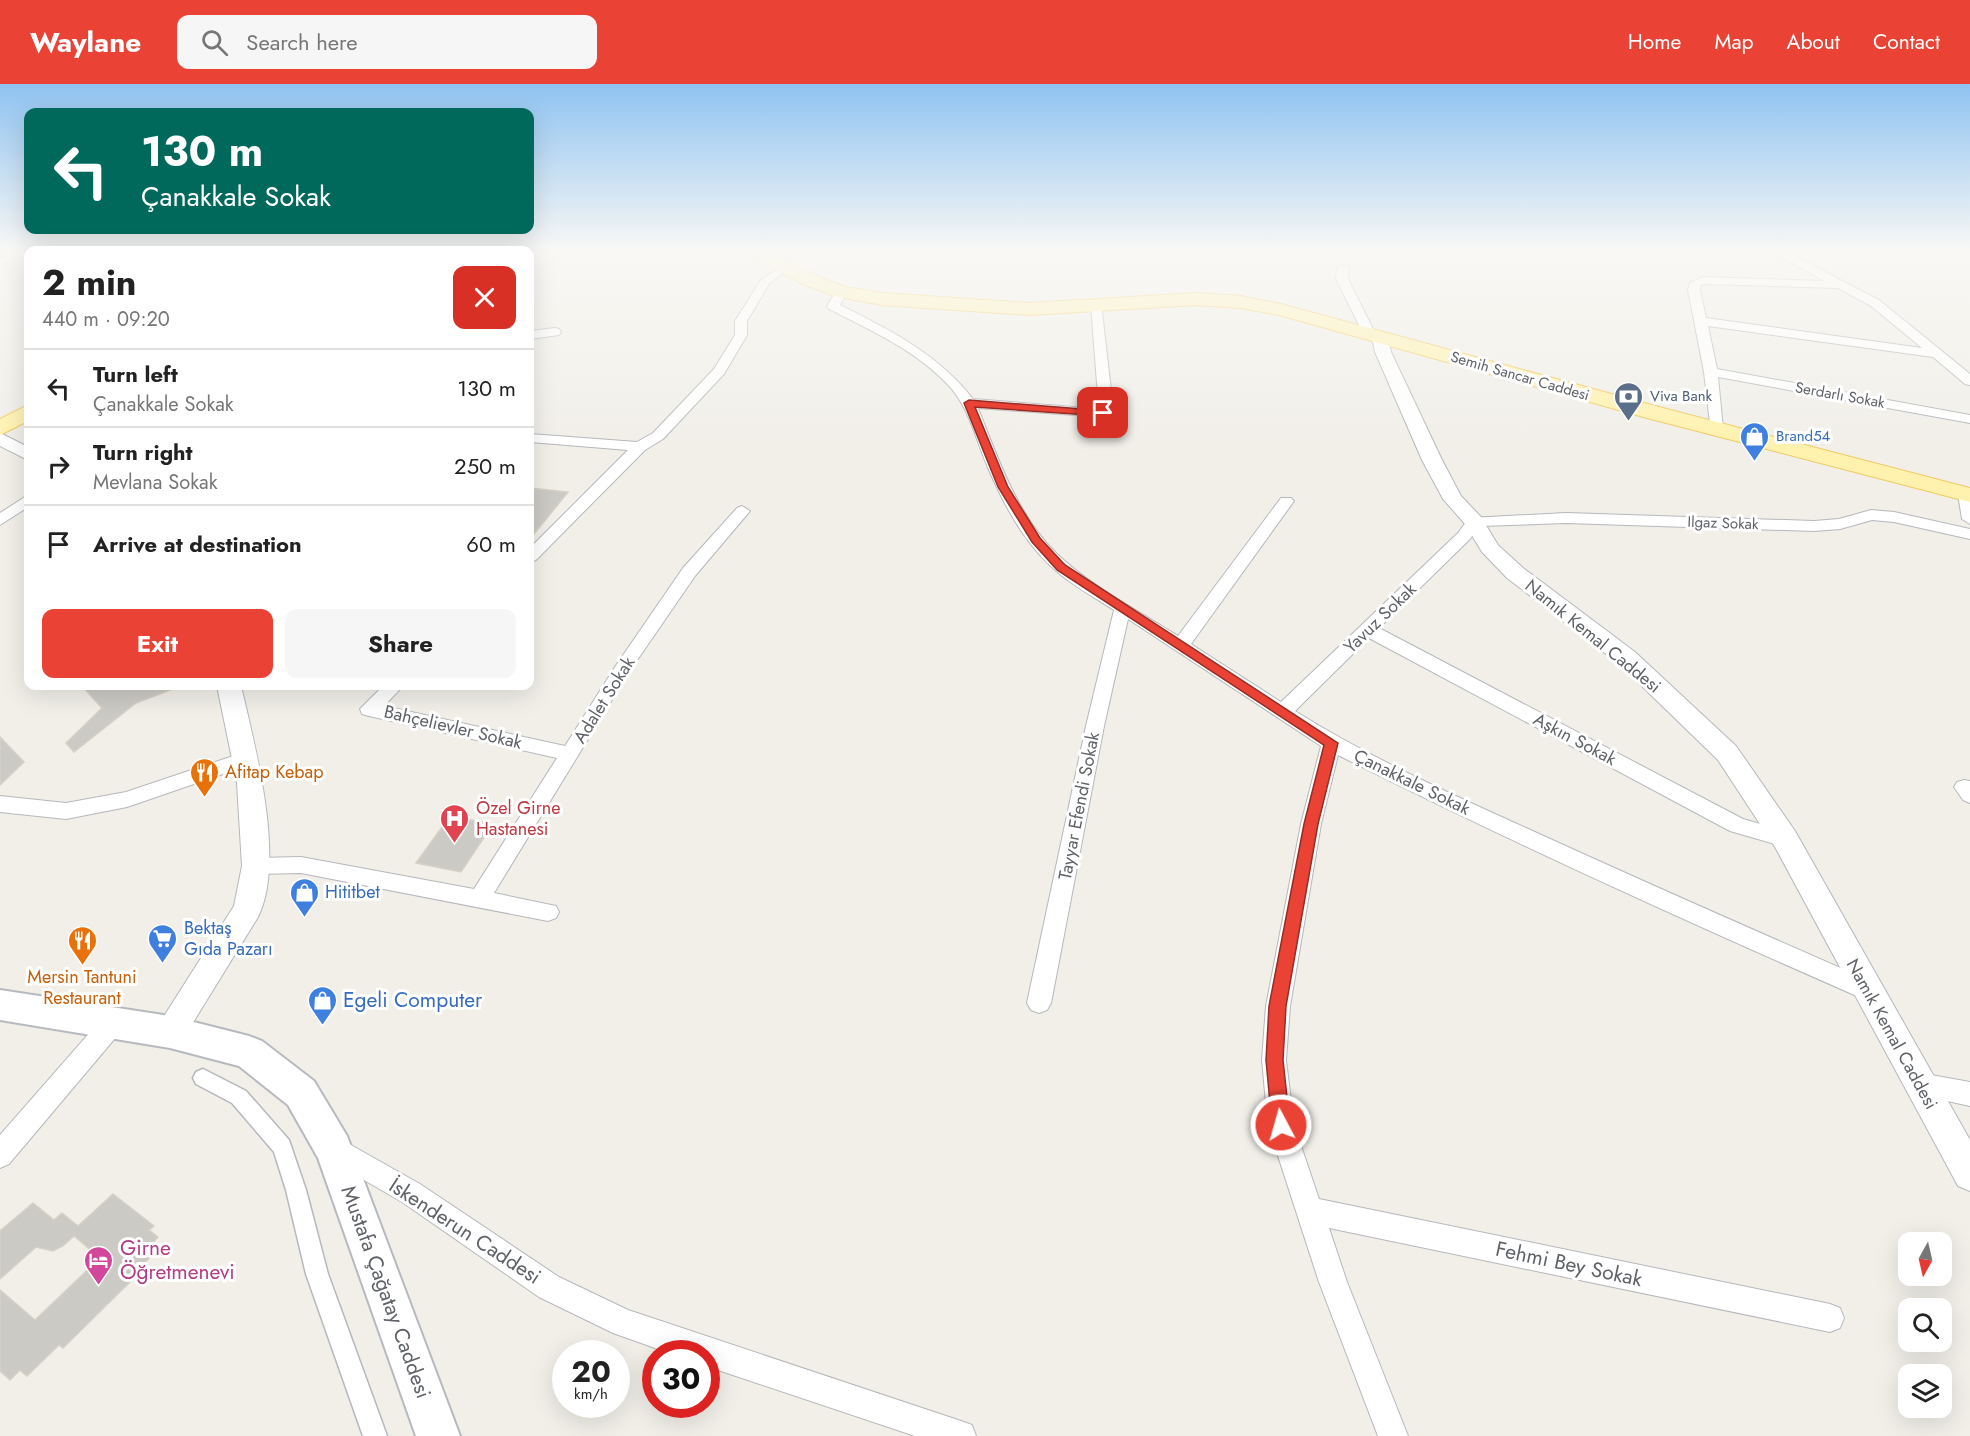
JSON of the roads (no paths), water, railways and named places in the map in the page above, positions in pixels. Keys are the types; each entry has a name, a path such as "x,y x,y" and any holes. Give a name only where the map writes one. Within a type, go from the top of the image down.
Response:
{"main road":[{"name":"Semih Sancar Caddesi","path":"1293,313 1716,429 1968,494"},
{"path":"0,418 24,407"},
{"path":"10,441 24,418"},
{"path":"10,441 24,423"},
{"name":"İskenderun Caddesi","path":"0,1005 170,1032 249,1052 301,1093 334,1149"},
{"name":"Mustafa Çağatay Caddesi","path":"334,1149 438,1436"}],"street":[{"path":"534,553 640,447 658,436 719,371 741,336 741,321 746,313"},
{"name":"Çanakkale Sokak","path":"847,313 910,346 934,363 961,391 969,403 1003,487 1036,539 1061,567 1123,609 1331,743 1421,788 1673,905 1867,990"},
{"path":"969,403 1103,413 1106,408 1098,313"},
{"path":"1362,313 1375,335"},
{"path":"1699,313 1711,372 1716,429"},
{"path":"1887,313 1970,381"},
{"path":"1701,321 1937,354"},
{"path":"534,335 555,332"},
{"name":"Namık Kemal Caddesi","path":"1375,335 1432,460 1454,499 1474,521 1489,548 1515,573 1627,658 1727,753 1785,839 1970,1174"},
{"name":"Serdarlı Sokak","path":"1711,372 1970,419"},
{"path":"534,438 640,447"},
{"path":"1968,494 1970,519"},
{"path":"1181,645 1286,501"},
{"path":"0,520 24,503"},
{"name":"Adalet Sokak","path":"478,899 623,668 689,572 742,511"},
{"name":"Ilgaz Sokak","path":"1474,521 1566,518 1814,526 1840,524 1871,515 1894,517 1970,534"},
{"name":"Yavuz Sokak","path":"1283,711 1464,536 1474,521"},
{"name":"Tayyar Efendi Sokak","path":"1039,1004 1095,726 1123,609"},
{"name":"Aşkın Sokak","path":"1368,630 1737,825 1785,839"},
{"path":"170,1032 248,909 256,866 250,783 230,690"},
{"name":"Bahçelievler Sokak","path":"390,690 369,709 570,754"},
{"path":"1331,743 1311,824 1278,1006 1274,1060 1281,1125 1332,1282 1393,1436"},
{"path":"0,804 66,811 127,799 245,759"},
{"path":"256,866 301,865 548,912"},
{"path":"0,1155 114,1022"},
{"path":"203,1078 238,1096 282,1147 296,1190 317,1274 375,1436"},
{"path":"1920,1084 1970,1094"},
{"name":"İskenderun Caddesi","path":"334,1149 411,1193 549,1287 623,1323 961,1436"},
{"name":"Fehmi Bey Sokak","path":"1308,1210 1830,1318"}],"place":[{"name":"Viva Bank","path":"1629,422"},
{"name":"Brand54","path":"1755,462"},
{"name":"Afitap Kebap","path":"204,798"},
{"name":"Özel Girne Hastanesi","path":"455,844"},
{"name":"Hititbet","path":"304,918"},
{"name":"Bektaş Gıda Pazarı","path":"163,964"},
{"name":"Mersin Tantuni Restaurant","path":"82,966"},
{"name":"Egeli Computer","path":"322,1026"},
{"name":"Girne Öğretmenevi","path":"99,1286"}]}
